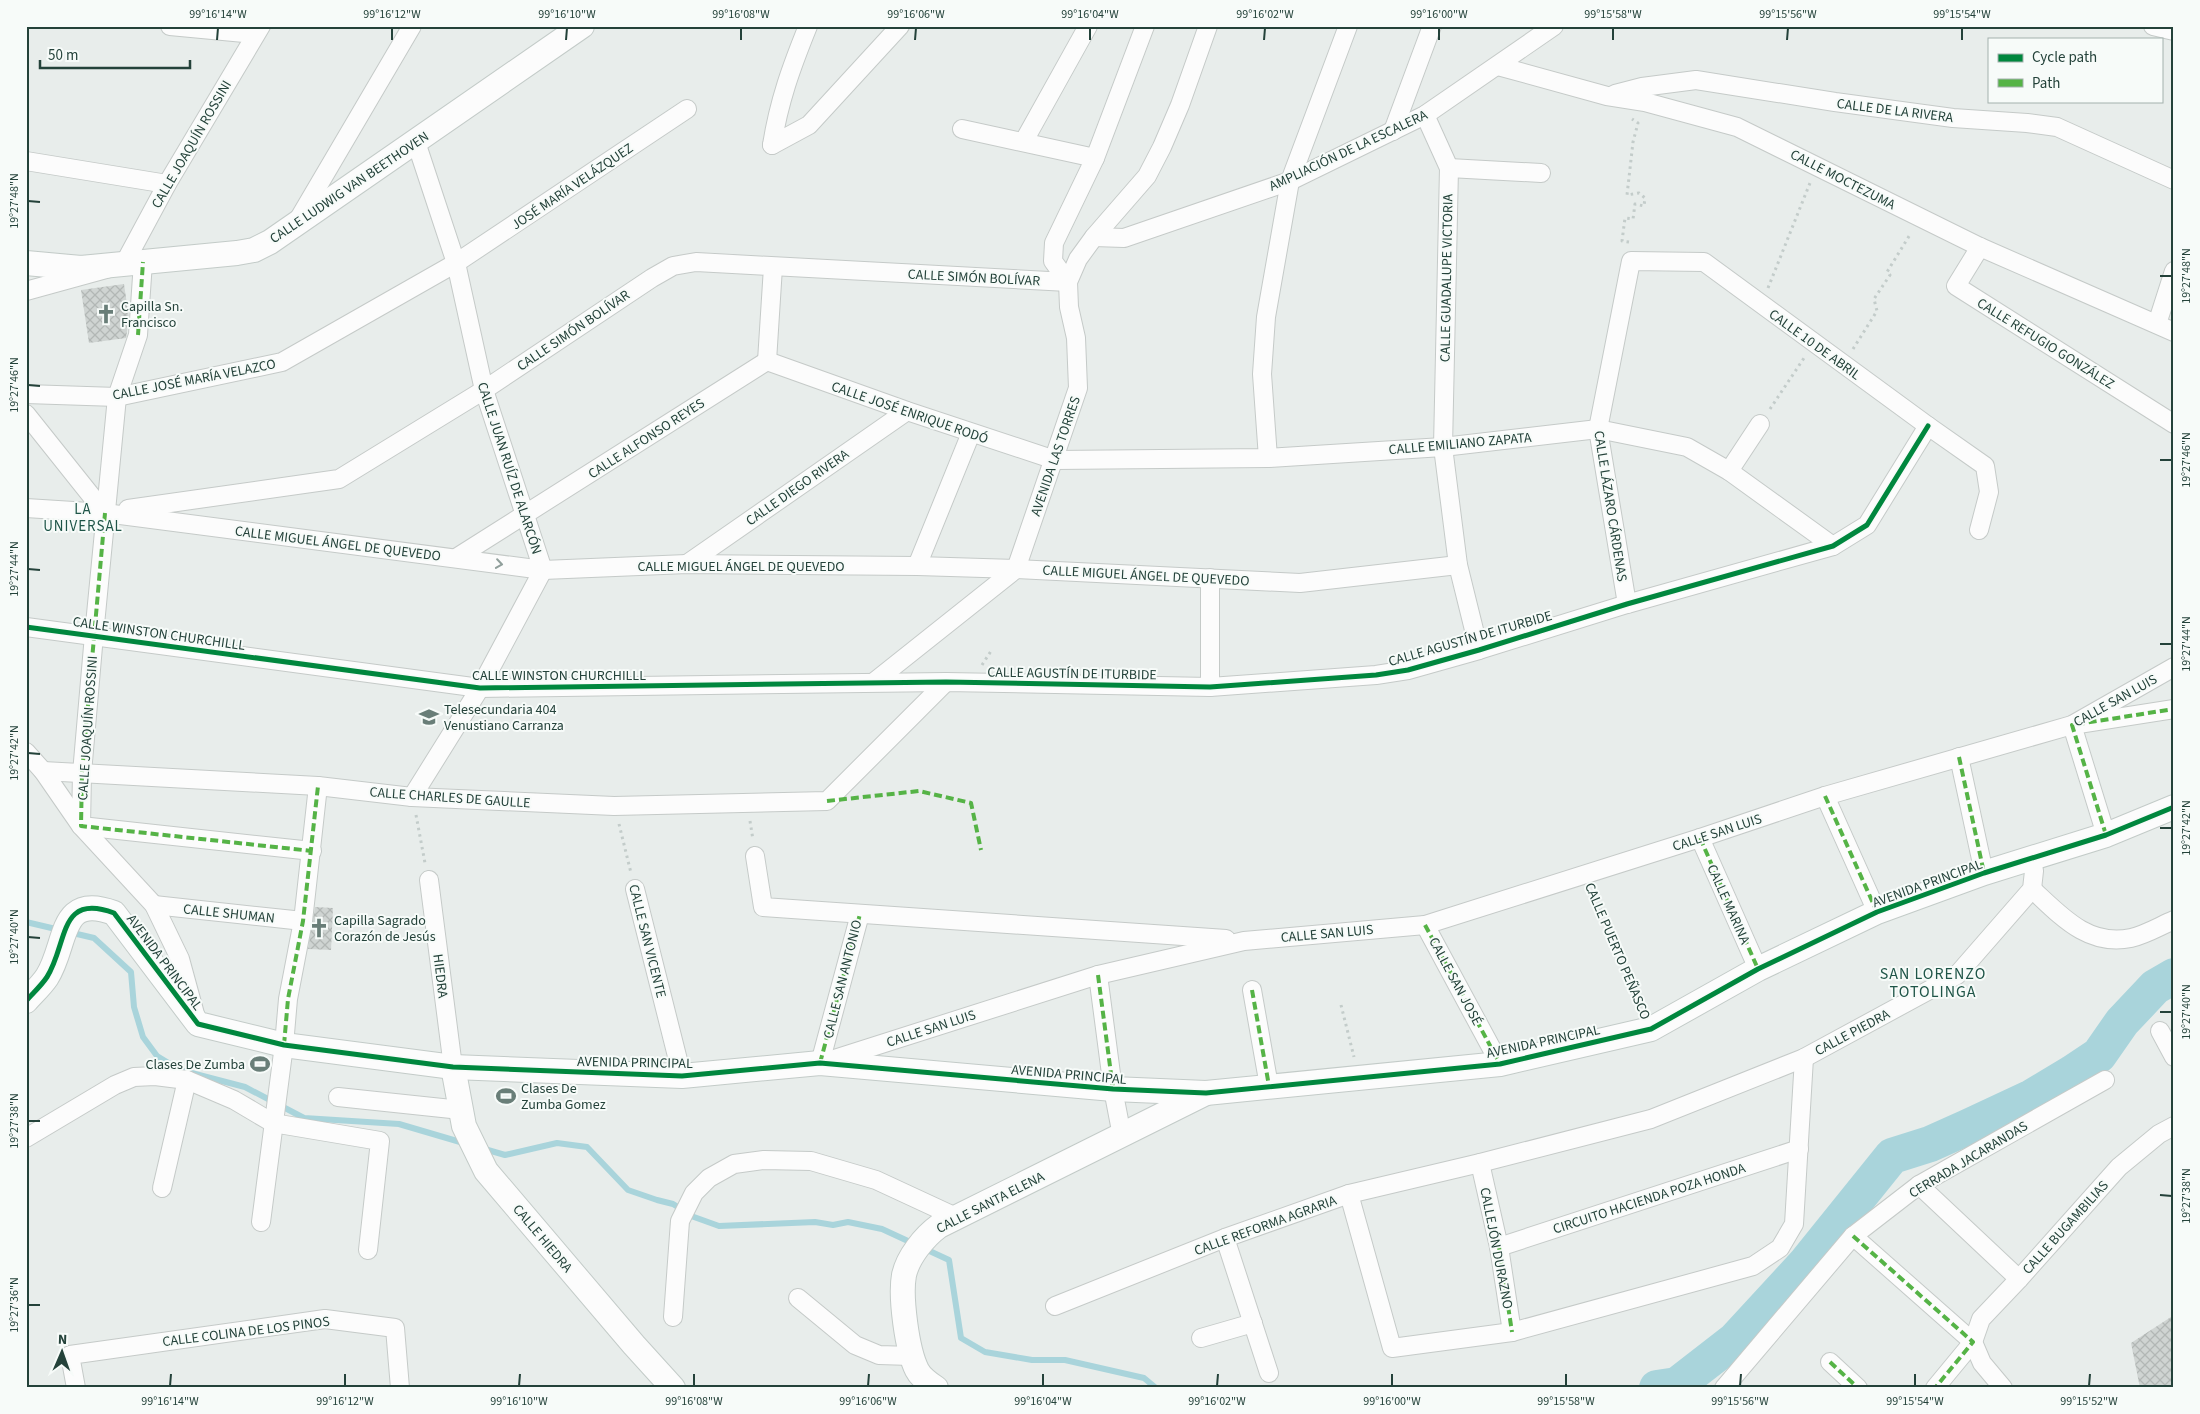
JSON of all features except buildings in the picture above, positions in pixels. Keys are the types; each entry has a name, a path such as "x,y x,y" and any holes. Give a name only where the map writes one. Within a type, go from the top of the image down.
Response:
{"street":[{"path":"170,26 258,30"},
{"path":"297,222 412,26"},
{"name":"CALLE LUDWIG VAN BEETHOVEN","path":"26,263 81,268 254,250 270,242 582,26"},
{"path":"808,26 786,81 777,112 772,146 809,125 900,26"},
{"path":"1024,141 1088,26"},
{"path":"1068,282 1053,261 1054,243 1095,158 1145,26"},
{"name":"AVENIDA LAS TORRES","path":"1016,569 1078,388 1076,338 1069,308 1068,282 1078,259 1094,237 1147,176 1162,148 1180,105 1208,26"},
{"path":"1268,458 1262,374 1266,317 1290,181 1348,26"},
{"path":"1394,131 1432,26"},
{"name":"AMPLIACIÓN DE LA ESCALERA","path":"1094,237 1124,238 1290,181 1424,115 1554,26"},
{"path":"2153,26 2174,31"},
{"name":"CALLE JOAQUÍN ROSSINI","path":"81,826 82,773 117,397 138,335 134,263 167,184 258,30"},
{"name":"CALLE MOCTEZUMA","path":"1498,66 1607,96 1645,102 1738,127 1980,247 2174,332"},
{"name":"CALLE DE LA RIVERA","path":"1607,96 1642,88 1696,80 1943,117 2035,124 2057,128 2174,180"},
{"name":"JOSÉ MARÍA VELÁZQUEZ","path":"456,263 688,109"},
{"name":"CALLE GUADALUPE VICTORIA","path":"1424,115 1449,168 1443,447 1458,565 1479,650"},
{"path":"962,129 1095,158"},
{"name":"CALLE JUAN RUÍZ DE ALARCÓN","path":"412,797 480,688 543,570 484,390 456,263 416,142"},
{"path":"26,161 167,184"},
{"path":"1449,168 1540,173"},
{"name":"CALLE REFUGIO GONZÁLEZ","path":"1980,247 1956,286 2174,424"},
{"name":"CALLE 10 DE ABRIL","path":"1631,260 1704,262 1985,466 1989,492 1979,530"},
{"name":"CALLE LÁZARO CÁRDENAS","path":"1627,604 1598,429 1631,260"},
{"name":"CALLE SIMÓN BOLÍVAR","path":"105,513 338,479 484,390 673,266 696,262 1068,282"},
{"path":"26,291 134,263"},
{"name":"CALLE JOSÉ MARÍA VELAZCO","path":"26,394 117,397 282,362 456,263"},
{"path":"766,362 773,267"},
{"path":"2157,324 2174,271"},
{"name":"CALLE JOSÉ ENRIQUE RODÓ","path":"766,362 1054,460"},
{"name":"CALLE ALFONSO REYES","path":"456,558 766,362"},
{"name":"CALLE DIEGO RIVERA","path":"687,564 907,411"},
{"path":"26,414 105,513"},
{"path":"1729,470 1760,424"},
{"name":"CALLE AGUSTÍN DE ITURBIDE","path":"946,682 1210,688 1376,675 1408,670 1627,604 1833,546 1867,525 1928,426"},
{"name":"CALLE EMILIANO ZAPATA","path":"1054,460 1268,458 1443,447 1598,429 1687,446 1729,470 1833,546"},
{"path":"917,566 971,433"},
{"name":"CALLE MIGUEL ÁNGEL DE QUEVEDO","path":"26,508 105,513 543,570 687,564 917,566 1300,583 1458,565"},
{"path":"874,682 1016,569"},
{"path":"1210,578 1210,688"},
{"name":"CALLE WINSTON CHURCHILLL","path":"26,627 480,688 946,682"},
{"name":"CALLE SAN LUIS","path":"820,1064 1098,975 1244,941 1425,925 1700,838 1825,796 2072,725 2174,666"},
{"name":"CALLE CHARLES DE GAULLE","path":"43,771 318,786 412,797 614,806 827,801 946,682"},
{"path":"2106,835 2072,725 2174,709"},
{"name":"CALLE JOAQUÍN ROSSINI","path":"26,752 43,771 81,826 154,905 180,959 198,1024"},
{"path":"1959,757 1984,873"},
{"path":"261,1222 288,998 303,921 318,786"},
{"path":"1825,796 1877,912"},
{"name":"AVENIDA PRINCIPAL","path":"26,1001 47,977 70,919 76,911 99,907 114,913 198,1024 282,1055 453,1066 682,1076 820,1064 1113,1089 1206,1094 1269,1086 1500,1064 1651,1029 1758,970 1877,912 1984,873 2106,835 2174,807"},
{"path":"81,826 312,851"},
{"name":"CALLE MARINA","path":"1700,838 1758,970"},
{"name":"CALLE SAN ANTONIO","path":"755,856 763,907 860,914 820,1064"},
{"path":"2032,858 2034,871 2032,889 2077,928 2096,938 2115,940 2133,938 2174,920"},
{"name":"HIEDRA","path":"429,880 453,1066"},
{"name":"CALLE SAN VICENTE","path":"635,888 682,1076"},
{"name":"CALLE PIEDRA","path":"1480,1163 1651,1119 1804,1058 1958,975 2032,889"},
{"name":"CALLE SHUMAN","path":"154,905 303,921"},
{"name":"CALLE SAN LUIS","path":"860,914 1244,941"},
{"name":"CALLE SAN JOSÉ","path":"1425,925 1500,1064"},
{"path":"1098,975 1113,1089 1122,1136"},
{"path":"1252,990 1269,1086"},
{"path":"2160,1032 2174,1057"},
{"path":"1350,1194 1392,1348 1512,1332 1753,1266 1780,1248 1794,1224 1804,1058"},
{"name":"CALLE HIEDRA","path":"453,1066 462,1118 486,1171 673,1388"},
{"path":"26,1138 115,1085 134,1077 155,1076 187,1080 274,1116 380,1141 368,1250"},
{"path":"162,1188 187,1080"},
{"name":"CERRADA JACARANDAS","path":"1724,1388 1853,1236 1919,1185 2105,1080"},
{"name":"CALLE SANTA ELENA","path":"936,1388 918,1372 911,1356 902,1295 904,1275 908,1263 929,1233 939,1226 1206,1094"},
{"path":"338,1097 462,1118"},
{"name":"CALLE BUGAMBILIAS","path":"1935,1388 1973,1342 1981,1319 2119,1167 2159,1134 2174,1126"},
{"name":"CIRCUITO HACIENDA POZA HONDA","path":"1499,1247 1799,1149"},
{"path":"673,1316 680,1221 694,1193 709,1178 734,1164 764,1160 811,1161 876,1180 958,1218"},
{"name":"CALLE REFORMA AGRARIA","path":"1055,1306 1226,1238 1350,1194 1480,1163"},
{"name":"CALLEJÓN DURAZNO","path":"1480,1163 1499,1247 1512,1332"},
{"path":"1919,1185 2019,1279"},
{"path":"1853,1236 1973,1342 1982,1363 2003,1388"},
{"path":"1226,1238 1269,1373"},
{"path":"798,1298 855,1345 880,1354 911,1356"},
{"name":"CALLE COLINA DE LOS PINOS","path":"76,1388 70,1355 325,1319 395,1328 400,1388"},
{"path":"1201,1338 1253,1323"},
{"path":"1830,1362 1858,1388"}],"path":[{"path":"1627,114 1638,123 1633,142 1627,194 1639,193 1645,198 1644,206 1635,204 1633,219 1625,218 1622,241 1634,243 1652,261"},
{"path":"1761,304 1817,166"},
{"path":"1843,364 1877,311 1874,300 1890,275 1887,272 1921,218"},
{"path":"1760,424 1804,357"},
{"path":"412,797 429,880"},
{"path":"747,803 755,856"},
{"path":"1341,1004 1359,1077"}],"waterway":[{"path":"26,922 94,938 131,972 134,1007 143,1037 157,1056 180,1070 245,1087 304,1118 399,1124 467,1144"},
{"path":"1657,1388 1677,1385 1735,1340 1805,1264 1892,1156 1930,1144 1968,1127 2032,1097 2072,1073 2099,1055 2122,1022 2155,987 2174,976"},
{"path":"481,1148 505,1155 557,1143 587,1147 628,1190 673,1204 694,1217 719,1226 815,1222 833,1225 848,1222 882,1229 949,1260 961,1338 985,1352 1032,1360 1065,1360 1144,1378 1156,1388"}],"marked path":[{"path":"138,335 143,262"},
{"path":"105,513 82,773 81,826 312,851"},
{"path":"2106,835 2072,725 2174,709"},
{"path":"1959,757 1984,873"},
{"path":"284,1045 288,999 303,921 318,786"},
{"path":"827,801 919,791 971,803 981,850"},
{"path":"1825,796 1877,912"},
{"path":"1700,838 1758,969"},
{"path":"820,1063 860,914"},
{"path":"1425,925 1500,1064"},
{"path":"1098,975 1113,1089"},
{"path":"1252,990 1269,1086"},
{"path":"1853,1236 1973,1342 1935,1388"},
{"path":"1499,1247 1512,1332"},
{"path":"1830,1362 1858,1388"}],"cycle path":[{"path":"26,627 480,688 946,682 1210,687 1376,675 1408,670 1479,650 1627,604 1833,546 1867,525 1928,426"},
{"name":"CALLE PUERTO PEÑASCO","path":"26,1001 47,977 54,964 67,925 74,915 83,910 96,908 114,913 198,1024 284,1045 453,1067 682,1076 820,1063 1113,1089 1206,1093 1500,1064 1651,1029 1758,969 1877,912 1984,873 2106,835 2174,807"}],"place":[{"name":"Capilla Sn. Francisco","path":"106,314"},
{"name":"Telesecundaria 404 Venustiano Carranza","path":"429,717"},
{"name":"Capilla Sagrado Corazón de Jesús","path":"319,928"},
{"name":"Clases De Zumba","path":"260,1064"},
{"name":"Clases De Zumba Gomez","path":"506,1096"}],"district":[{"name":"LA UNIVERSAL","path":"83,518"},
{"name":"SAN LORENZO TOTOLINGA","path":"1933,982"}]}
